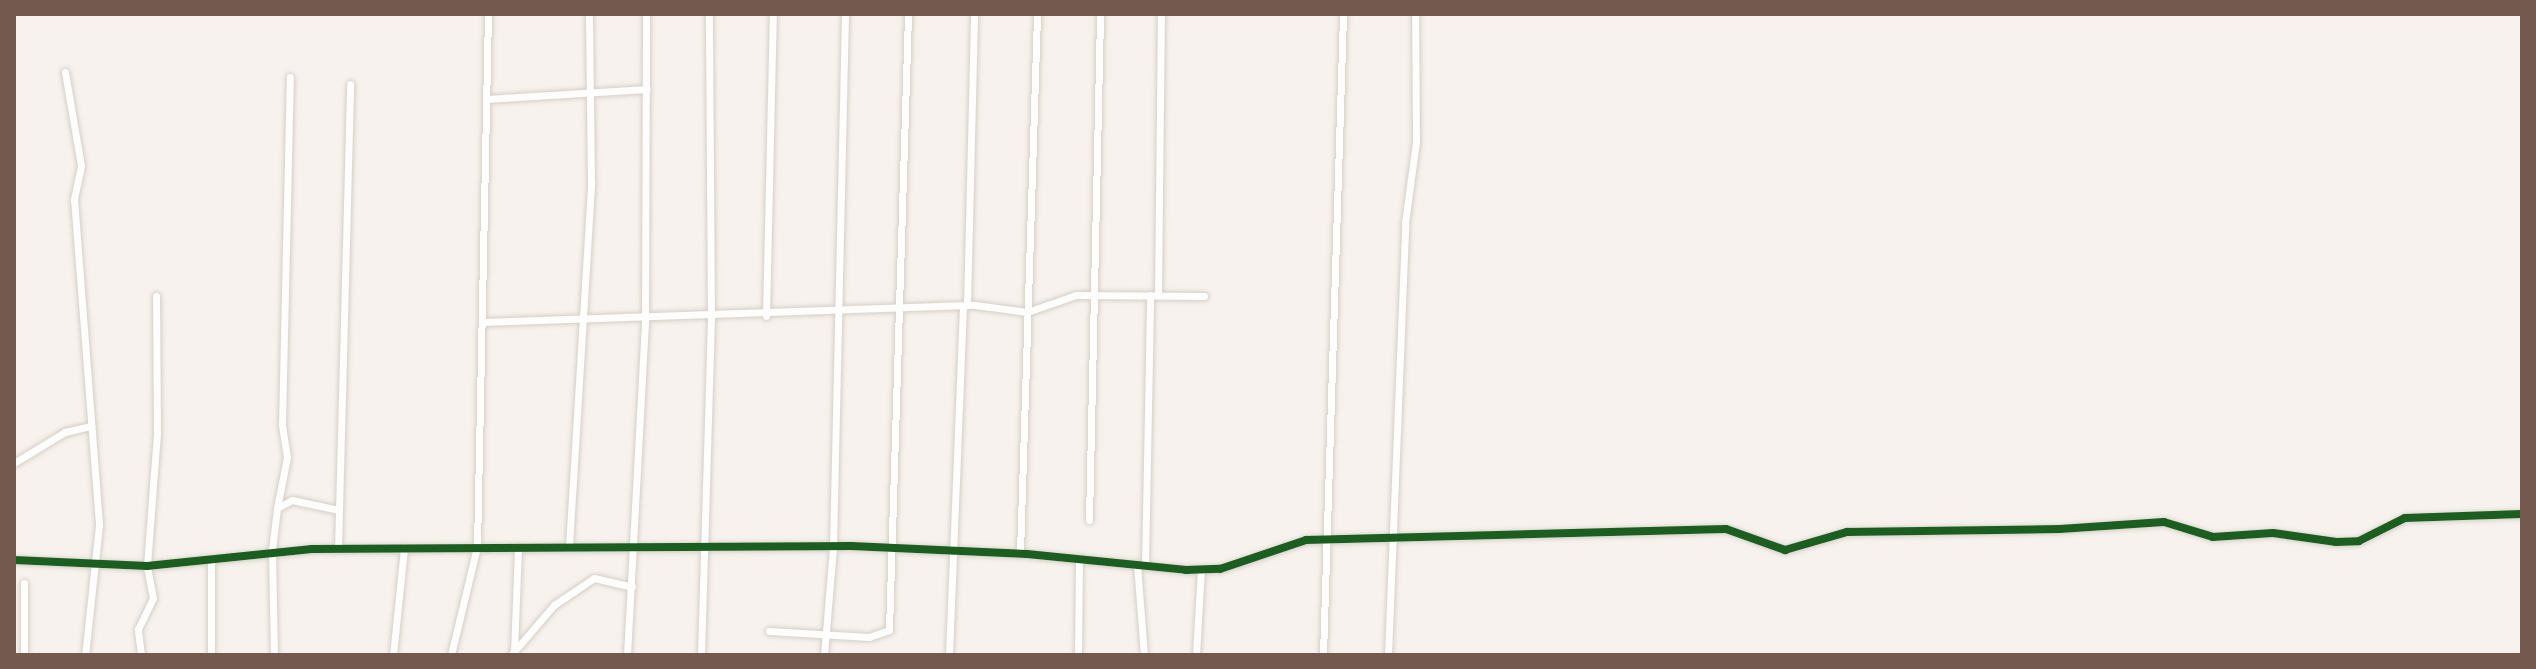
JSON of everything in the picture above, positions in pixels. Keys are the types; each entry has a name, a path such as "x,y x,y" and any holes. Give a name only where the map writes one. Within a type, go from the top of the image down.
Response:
{"street":[{"path":"451,655 477,547 488,14"},
{"path":"569,546 591,182 589,14"},
{"path":"627,655 636,551 645,318 646,14"},
{"path":"701,655 701,550 711,317 709,14"},
{"path":"766,316 773,14"},
{"path":"824,655 833,547 845,14"},
{"path":"769,631 869,637 889,630 895,548 908,14"},
{"path":"949,655 956,551 974,14"},
{"path":"1020,553 1037,14"},
{"path":"1089,520 1100,14"},
{"path":"1144,655 1141,564 1154,295 1161,14"},
{"path":"1323,655 1343,14"},
{"path":"1388,655 1389,538 1405,223 1416,142 1415,14"},
{"path":"65,72 81,166 74,199 99,525 92,563 85,655"},
{"path":"274,655 272,550 287,457 282,424 290,77"},
{"path":"338,549 350,84"},
{"path":"486,99 647,89"},
{"path":"483,322 766,316 965,306 1027,312 1092,295 1204,296"},
{"path":"141,655 138,629 153,598 147,566 157,433 156,296"},
{"path":"14,463 65,432 91,426"},
{"path":"277,508 292,500 339,510"},
{"path":"14,560 147,566 272,550 569,546 636,551 833,547 1020,553 1201,569 1244,562 1306,540 1726,529 1785,550 1847,532 2060,529 2164,522 2213,537 2273,533 2336,542 2359,541 2405,518 2522,514"},
{"path":"513,654 518,547"},
{"path":"393,655 404,548"},
{"path":"1078,655 1079,558"},
{"path":"211,559 211,655"},
{"path":"1196,655 1201,569"},
{"path":"513,654 554,605 594,578 632,587"},
{"path":"24,583 24,655"}],"cycle path":[{"path":"14,560 147,566 312,549 851,546 1027,554 1186,570 1220,569 1306,540 1726,529 1785,550 1847,532 2060,529 2164,522 2213,537 2273,533 2336,542 2359,541 2405,518 2522,514"}]}
